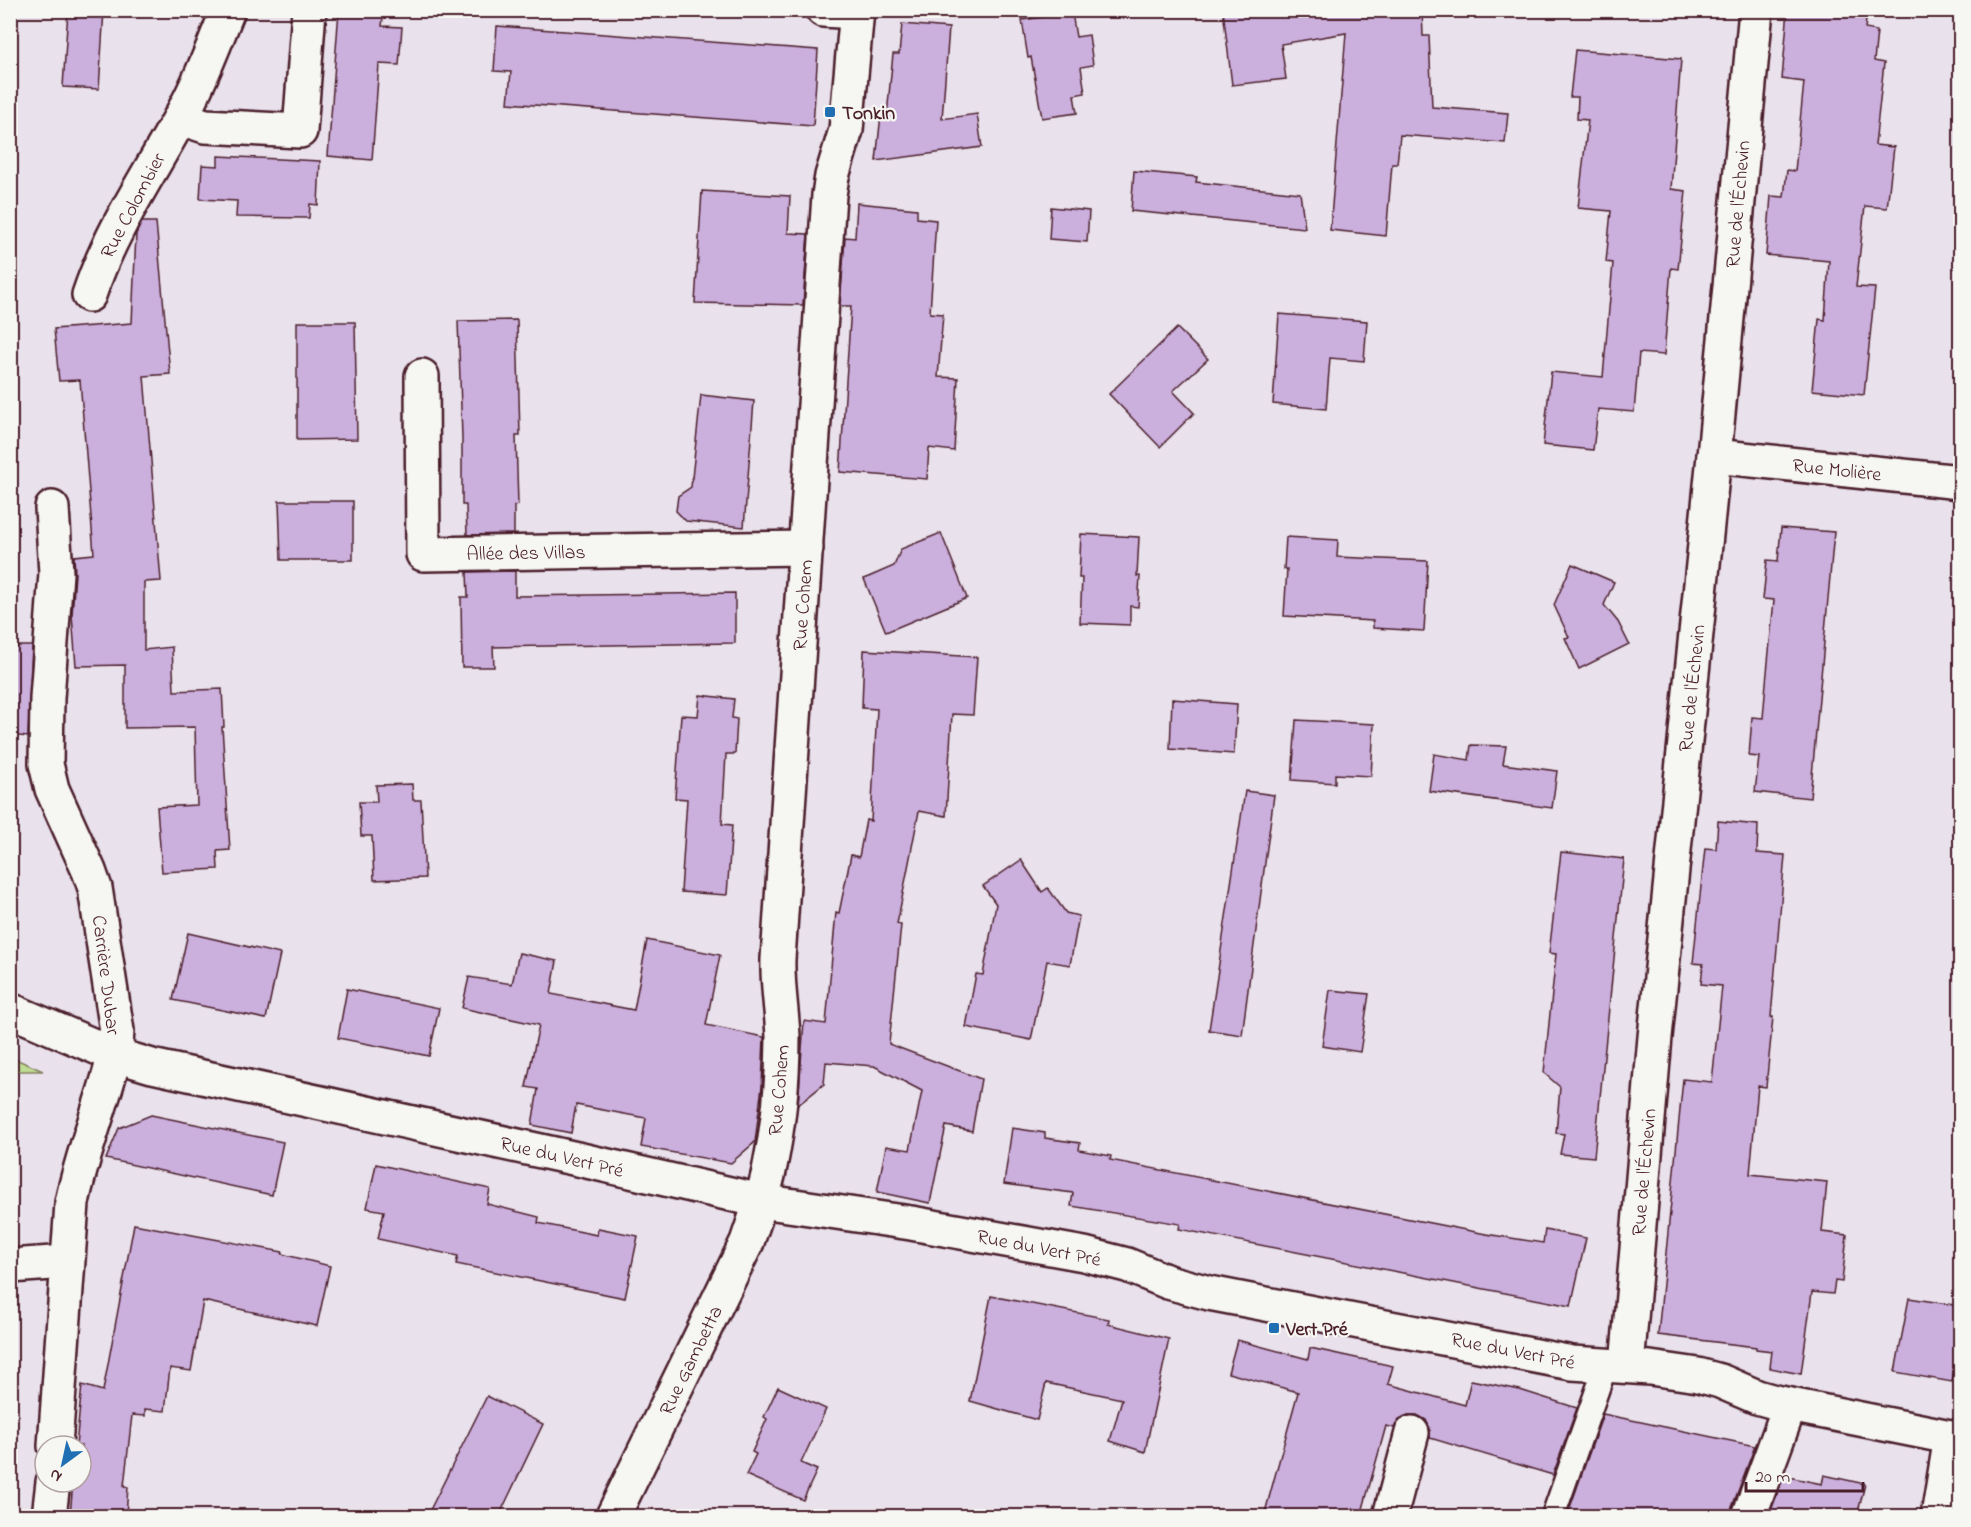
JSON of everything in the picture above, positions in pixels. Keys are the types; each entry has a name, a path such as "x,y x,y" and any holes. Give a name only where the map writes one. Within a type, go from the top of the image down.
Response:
{"street":[{"name":"Rue Colombier","path":"89,296 113,234 181,118 203,73 228,10"},
{"path":"181,118 205,126 300,131 309,10"},
{"path":"823,10 857,11"},
{"name":"Rue de l'Échevin","path":"1616,1366 1655,1036 1714,456 1756,10"},
{"name":"Rue Cohem","path":"761,1201 769,1171 781,1083 783,1035 777,977 830,186 846,130 857,11"},
{"name":"Allée des Villas","path":"422,376 423,554 806,548"},
{"name":"Rue Molière","path":"1714,456 1960,482"},
{"name":"Carrière Dubar","path":"52,508 56,573 47,698 46,764 48,778 55,796 95,888 116,1018 114,1055 76,1186 70,1221 56,1434"},
{"name":"Rue du Vert Pré","path":"10,1010 114,1055 152,1066 761,1201 911,1223 1084,1254 1127,1265 1168,1282 1209,1293 1572,1363 1698,1375 1720,1381 1757,1397 1956,1438"},
{"name":"Rue Gambetta","path":"613,1516 738,1261 761,1201"},
{"path":"10,1266 67,1262"},
{"path":"1749,1516 1790,1405"},
{"path":"1390,1516 1412,1433"},
{"path":"1938,1516 1956,1438"},
{"path":"49,1516 52,1494"}],"lane":[{"path":"1553,1516 1616,1366"}],"green space":[{"path":"11,1057 43,1071 11,1071"}],"building":[{"path":"68,10 104,10 99,89 63,87"},
{"path":"339,10 384,10 382,26 402,27 399,65 379,64 372,160 328,156"},
{"path":"1223,10 1422,10 1423,36 1429,36 1432,107 1508,113 1505,143 1400,135 1397,164 1392,164 1386,236 1330,230 1346,33 1281,44 1286,79 1232,85"},
{"path":"1788,10 1867,10 1865,29 1877,31 1874,61 1884,63 1875,145 1894,147 1887,208 1865,206 1856,287 1875,288 1864,395 1812,390 1819,319 1825,320 1829,261 1766,255 1771,196 1784,197 1787,170 1795,171 1804,82 1782,79"},
{"path":"1072,13 1076,37 1089,35 1093,65 1081,67 1085,93 1074,95 1077,113 1042,118 1022,20"},
{"path":"902,24 949,28 942,119 977,114 982,147 876,161 881,115 887,115 893,54 899,54"},
{"path":"497,26 818,50 813,126 508,103 511,72 494,71"},
{"path":"1575,50 1681,59 1671,189 1686,191 1678,269 1671,268 1664,355 1639,353 1634,412 1598,409 1593,450 1543,445 1551,372 1603,377 1613,263 1606,262 1611,211 1578,208 1588,120 1577,119 1578,97 1570,97"},
{"path":"218,156 320,161 318,205 310,204 309,218 236,217 237,201 200,199 202,165 218,166"},
{"path":"1134,171 1197,177 1196,182 1300,193 1305,228 1131,211"},
{"path":"702,191 790,196 788,233 808,234 803,305 695,303"},
{"path":"857,203 917,209 917,218 936,220 930,313 943,314 938,377 958,378 954,451 929,448 927,479 840,472 851,306 840,306 845,237 855,238"},
{"path":"1051,207 1089,211 1087,242 1049,239"},
{"path":"142,222 156,222 170,374 144,376 161,581 144,582 144,650 172,647 174,691 222,689 224,727 222,727 230,850 217,851 218,869 162,872 157,807 197,805 195,727 125,728 125,665 76,666 72,615 74,556 94,554 80,380 59,381 54,329 132,323 136,234"},
{"path":"1279,314 1367,321 1364,361 1330,358 1326,409 1273,404"},
{"path":"517,320 520,436 516,436 518,505 514,506 514,534 467,535 466,505 462,505 458,321"},
{"path":"297,322 355,322 357,439 297,440"},
{"path":"1177,328 1208,359 1173,391 1194,413 1160,447 1109,394"},
{"path":"701,395 754,401 744,527 686,521 676,511 678,496 691,487"},
{"path":"279,501 353,501 353,560 281,560"},
{"path":"1781,528 1834,532 1810,798 1755,792 1759,757 1749,756 1752,717 1763,718 1774,600 1763,599 1767,560 1778,561"},
{"path":"941,533 967,598 886,632 864,579 894,566 901,549"},
{"path":"1081,534 1139,537 1138,607 1130,606 1130,625 1080,623"},
{"path":"1286,537 1338,540 1337,557 1428,561 1424,631 1373,628 1373,621 1284,616 1287,569 1284,569"},
{"path":"1572,564 1614,582 1604,605 1618,622 1629,644 1579,669 1565,638 1569,637 1554,605"},
{"path":"515,571 515,596 735,593 735,643 493,647 494,667 462,667 461,597 468,597 467,572"},
{"path":"10,646 32,646 28,737 10,735"},
{"path":"864,650 977,657 973,715 952,714 946,816 919,811 897,924 901,925 889,1044 981,1079 972,1131 946,1126 930,1203 877,1192 886,1146 910,1150 922,1091 874,1066 826,1062 824,1084 798,1105 804,1021 826,1024 836,912 839,913 851,855 859,857 866,820 871,821 877,709 862,708"},
{"path":"700,695 734,699 732,718 737,719 735,754 726,754 722,824 732,825 727,895 681,892 687,799 675,798 681,715 698,716"},
{"path":"1172,699 1237,704 1234,754 1170,749"},
{"path":"1296,720 1374,724 1371,776 1335,774 1335,783 1292,780"},
{"path":"1471,745 1506,746 1503,764 1557,771 1552,808 1429,791 1434,754 1469,760"},
{"path":"412,784 413,800 421,800 425,878 374,880 372,836 361,836 359,802 377,802 376,785"},
{"path":"1245,791 1274,795 1242,1035 1209,1030"},
{"path":"1718,821 1758,825 1757,853 1785,855 1766,1087 1758,1086 1750,1174 1827,1182 1822,1232 1847,1235 1842,1282 1835,1281 1833,1294 1812,1292 1801,1374 1770,1368 1772,1351 1658,1335 1683,1079 1712,1082 1722,986 1701,984 1703,964 1693,963 1705,848 1716,849"},
{"path":"1561,852 1624,859 1594,1157 1560,1154 1564,1134 1556,1133 1560,1087 1544,1073 1556,954 1549,953"},
{"path":"1021,860 1042,892 1048,888 1066,913 1079,916 1070,965 1047,961 1031,1040 966,1027 976,974 983,975 996,904 983,886"},
{"path":"188,933 280,954 266,1019 173,1000"},
{"path":"647,940 720,955 706,1025 764,1037 762,1086 755,1142 731,1163 641,1147 646,1118 576,1105 571,1133 532,1125 538,1089 526,1087 539,1025 462,1008 469,977 512,984 519,953 557,961 551,994 634,1010"},
{"path":"347,989 439,1008 429,1056 338,1038"},
{"path":"1330,990 1369,994 1360,1052 1322,1046"},
{"path":"151,1115 283,1142 272,1195 106,1159 119,1128"},
{"path":"1012,1128 1045,1133 1045,1138 1080,1143 1079,1150 1111,1156 1110,1160 1486,1234 1543,1243 1545,1230 1586,1238 1571,1306 1179,1229 1180,1224 1071,1206 1073,1193 1004,1184"},
{"path":"376,1164 490,1189 487,1204 539,1217 538,1223 597,1235 598,1228 638,1236 625,1298 456,1264 458,1256 378,1239 384,1211 367,1208"},
{"path":"134,1224 283,1252 282,1254 330,1266 317,1326 203,1301 191,1371 170,1368 165,1411 145,1409 145,1416 132,1415 124,1486 128,1487 126,1516 70,1516 72,1494 93,1494 93,1434 77,1434 82,1385 103,1391"},
{"path":"991,1296 1109,1319 1108,1324 1169,1339 1145,1452 1110,1441 1122,1399 1046,1383 1037,1420 970,1401"},
{"path":"1909,1298 1960,1306 1960,1336 1952,1382 1895,1372"},
{"path":"1237,1340 1308,1359 1310,1348 1393,1366 1388,1384 1465,1405 1471,1380 1520,1390 1577,1408 1553,1475 1430,1438 1430,1429 1426,1420 1417,1415 1408,1415 1399,1419 1394,1428 1386,1426 1361,1516 1264,1516 1298,1392 1228,1373"},
{"path":"778,1387 826,1409 801,1463 817,1470 803,1500 746,1475 756,1454 752,1452 767,1419 764,1417"},
{"path":"487,1396 543,1424 499,1516 427,1516"},
{"path":"1603,1414 1755,1446 1731,1510 1731,1516 1567,1516"},
{"path":"1824,1475 1865,1484 1857,1516 1769,1516 1784,1476 1822,1484"}],"place":[{"name":"Tonkin","path":"830,112"},
{"name":"Vert Pré","path":"1274,1328"}]}
